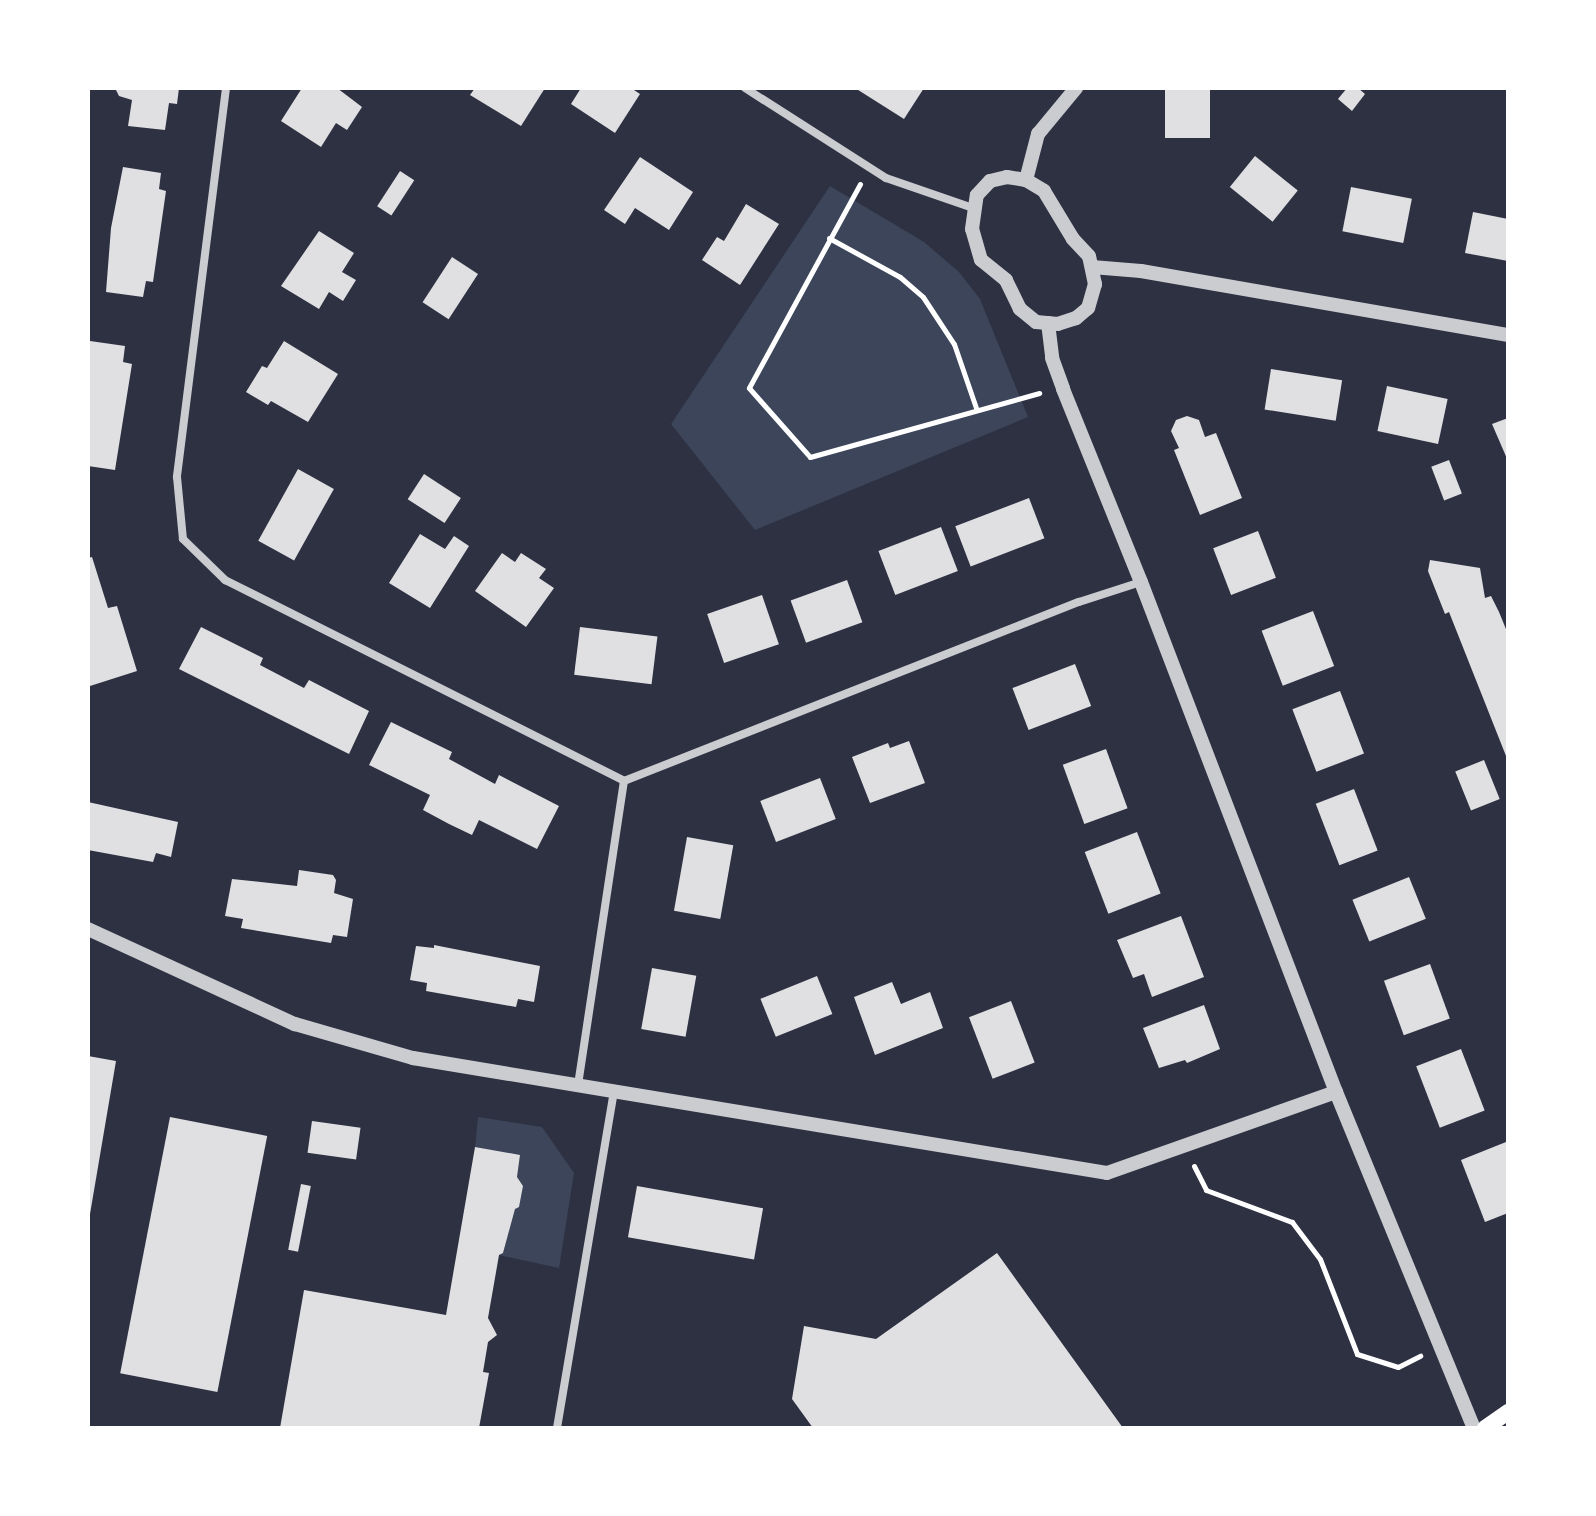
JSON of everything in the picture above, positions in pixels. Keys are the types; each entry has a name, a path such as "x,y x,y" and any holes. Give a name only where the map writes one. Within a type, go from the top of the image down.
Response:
{"main road":[{"path":"1485,1428 1508,1412"}],"street":[{"path":"226,88 177,477 183,539 225,580 624,781 1092,597 1141,582"},
{"path":"745,88 886,178 973,208"},
{"path":"1026,180 1038,134 1076,88"},
{"path":"1007,177 1026,180 1044,191 1073,239 1089,256 1095,284 1088,308 1076,318 1036,322 1020,309 1006,280 981,260 972,229 977,195 990,181 1007,177"},
{"path":"1092,267 1141,271 1508,335"},
{"path":"1048,323 1052,358 1336,1092 1474,1428"},
{"path":"578,1085 624,781"},
{"path":"88,929 295,1024 413,1058 1107,1173 1336,1092"},
{"path":"557,1428 614,1091"}],"path":[{"path":"852,199 749,388 810,457 1020,396"},
{"path":"829,238 900,277 923,297 954,344 976,408"},
{"path":"1184,1145 1206,1190 1292,1222 1320,1259 1357,1354 1380,1364 1398,1367 1439,1347"}],"shaded area":[{"path":"830,186 924,242 959,272 980,299 1028,417 755,530 671,424"},
{"path":"478,1117 542,1127 574,1173 559,1268 499,1255 503,1253 515,1209 519,1206 523,1186 517,1177 520,1156 475,1147"}],"building":[{"path":"115,88 179,88 177,104 169,103 165,130 128,126 132,100 119,96"},
{"path":"302,88 337,88 362,107 347,130 336,123 321,147 281,121"},
{"path":"475,88 545,88 521,126 470,95"},
{"path":"581,88 631,88 640,94 615,133 571,104"},
{"path":"855,88 924,88 904,119"},
{"path":"1165,88 1210,88 1210,138 1165,138"},
{"path":"1347,88 1358,88 1365,94 1352,111 1338,99"},
{"path":"1255,156 1298,191 1273,222 1230,187"},
{"path":"640,157 693,192 669,230 635,208 625,224 604,210"},
{"path":"123,167 161,173 159,189 166,191 153,282 146,281 143,297 106,292 111,228"},
{"path":"400,171 414,180 391,215 377,206"},
{"path":"1351,187 1412,199 1403,243 1342,231"},
{"path":"746,204 779,224 740,285 702,260 717,237 724,241"},
{"path":"1473,212 1508,219 1508,261 1465,253"},
{"path":"319,231 354,253 342,272 356,280 343,301 329,292 319,309 281,286"},
{"path":"452,257 478,274 449,319 423,302"},
{"path":"90,341 125,346 123,362 132,364 115,470 88,466"},
{"path":"284,341 338,374 308,422 271,401 268,405 246,392 262,366 267,368"},
{"path":"1271,369 1342,380 1336,421 1265,409"},
{"path":"1387,386 1448,399 1438,444 1377,431"},
{"path":"1187,416 1199,420 1205,437 1216,433 1242,498 1200,515 1174,450 1179,448 1171,431 1176,420"},
{"path":"1508,418 1508,461 1492,424"},
{"path":"1449,460 1462,494 1444,500 1431,467"},
{"path":"298,469 334,489 294,561 258,541"},
{"path":"424,474 461,498 445,523 408,499"},
{"path":"1029,498 1044,538 971,566 955,526"},
{"path":"941,527 958,571 895,595 878,551"},
{"path":"1258,531 1276,578 1231,595 1213,548"},
{"path":"420,534 445,549 454,536 469,546 430,608 389,583"},
{"path":"502,553 515,562 521,553 546,569 539,578 554,588 526,627 475,591"},
{"path":"92,557 108,608 117,606 137,671 90,686 88,558"},
{"path":"1430,560 1480,568 1485,598 1491,596 1508,634 1508,761 1449,612 1445,614 1428,571"},
{"path":"847,580 862,622 806,643 791,601"},
{"path":"762,595 779,644 724,663 707,614"},
{"path":"1313,611 1334,666 1283,686 1262,631"},
{"path":"201,627 263,658 260,665 304,688 309,680 369,711 349,754 179,669"},
{"path":"580,627 657,637 652,684 574,675"},
{"path":"1075,664 1091,706 1029,730 1012,688"},
{"path":"1340,691 1364,754 1316,772 1292,709"},
{"path":"391,722 452,752 449,759 495,784 499,775 559,806 537,849 479,820 472,835 449,824 423,810 430,795 369,765"},
{"path":"909,741 925,783 870,803 852,757 888,743 890,748"},
{"path":"1106,749 1128,808 1084,824 1063,765"},
{"path":"1484,760 1500,799 1471,811 1455,772"},
{"path":"820,778 836,819 776,842 760,801"},
{"path":"1354,789 1378,851 1339,865 1316,804"},
{"path":"88,802 178,822 171,857 156,853 153,862 88,850"},
{"path":"1137,832 1161,894 1108,914 1085,852"},
{"path":"687,837 733,845 720,919 674,911"},
{"path":"299,870 333,875 336,880 334,893 353,899 347,937 333,935 331,943 241,928 243,919 225,916 232,879 297,886"},
{"path":"1409,877 1426,919 1369,942 1352,900"},
{"path":"1181,916 1204,977 1152,997 1144,974 1133,978 1117,940"},
{"path":"434,945 540,966 534,1002 518,999 516,1007 426,991 427,983 410,980 416,946 434,948"},
{"path":"1430,964 1450,1019 1404,1035 1384,981"},
{"path":"652,968 696,976 686,1037 641,1029"},
{"path":"817,976 832,1014 776,1037 760,999"},
{"path":"892,982 901,1004 930,992 943,1028 875,1055 854,997"},
{"path":"1011,1001 1035,1063 993,1079 969,1017"},
{"path":"1204,1005 1220,1049 1187,1063 1185,1060 1159,1068 1143,1028"},
{"path":"1461,1049 1485,1111 1440,1128 1416,1066"},
{"path":"88,1056 116,1061 90,1214 88,1214"},
{"path":"170,1117 267,1136 217,1392 120,1373"},
{"path":"312,1121 361,1128 356,1160 308,1153"},
{"path":"1506,1142 1508,1213 1485,1222 1461,1160"},
{"path":"475,1147 520,1155 517,1177 523,1186 503,1253 499,1255 488,1318 497,1335 488,1342 483,1372 489,1373 479,1428 280,1428 304,1290 446,1315"},
{"path":"301,1184 311,1186 298,1252 288,1250"},
{"path":"637,1186 763,1208 754,1259 628,1237"},
{"path":"997,1253 1123,1428 813,1428 792,1399 804,1326 876,1339"}]}
